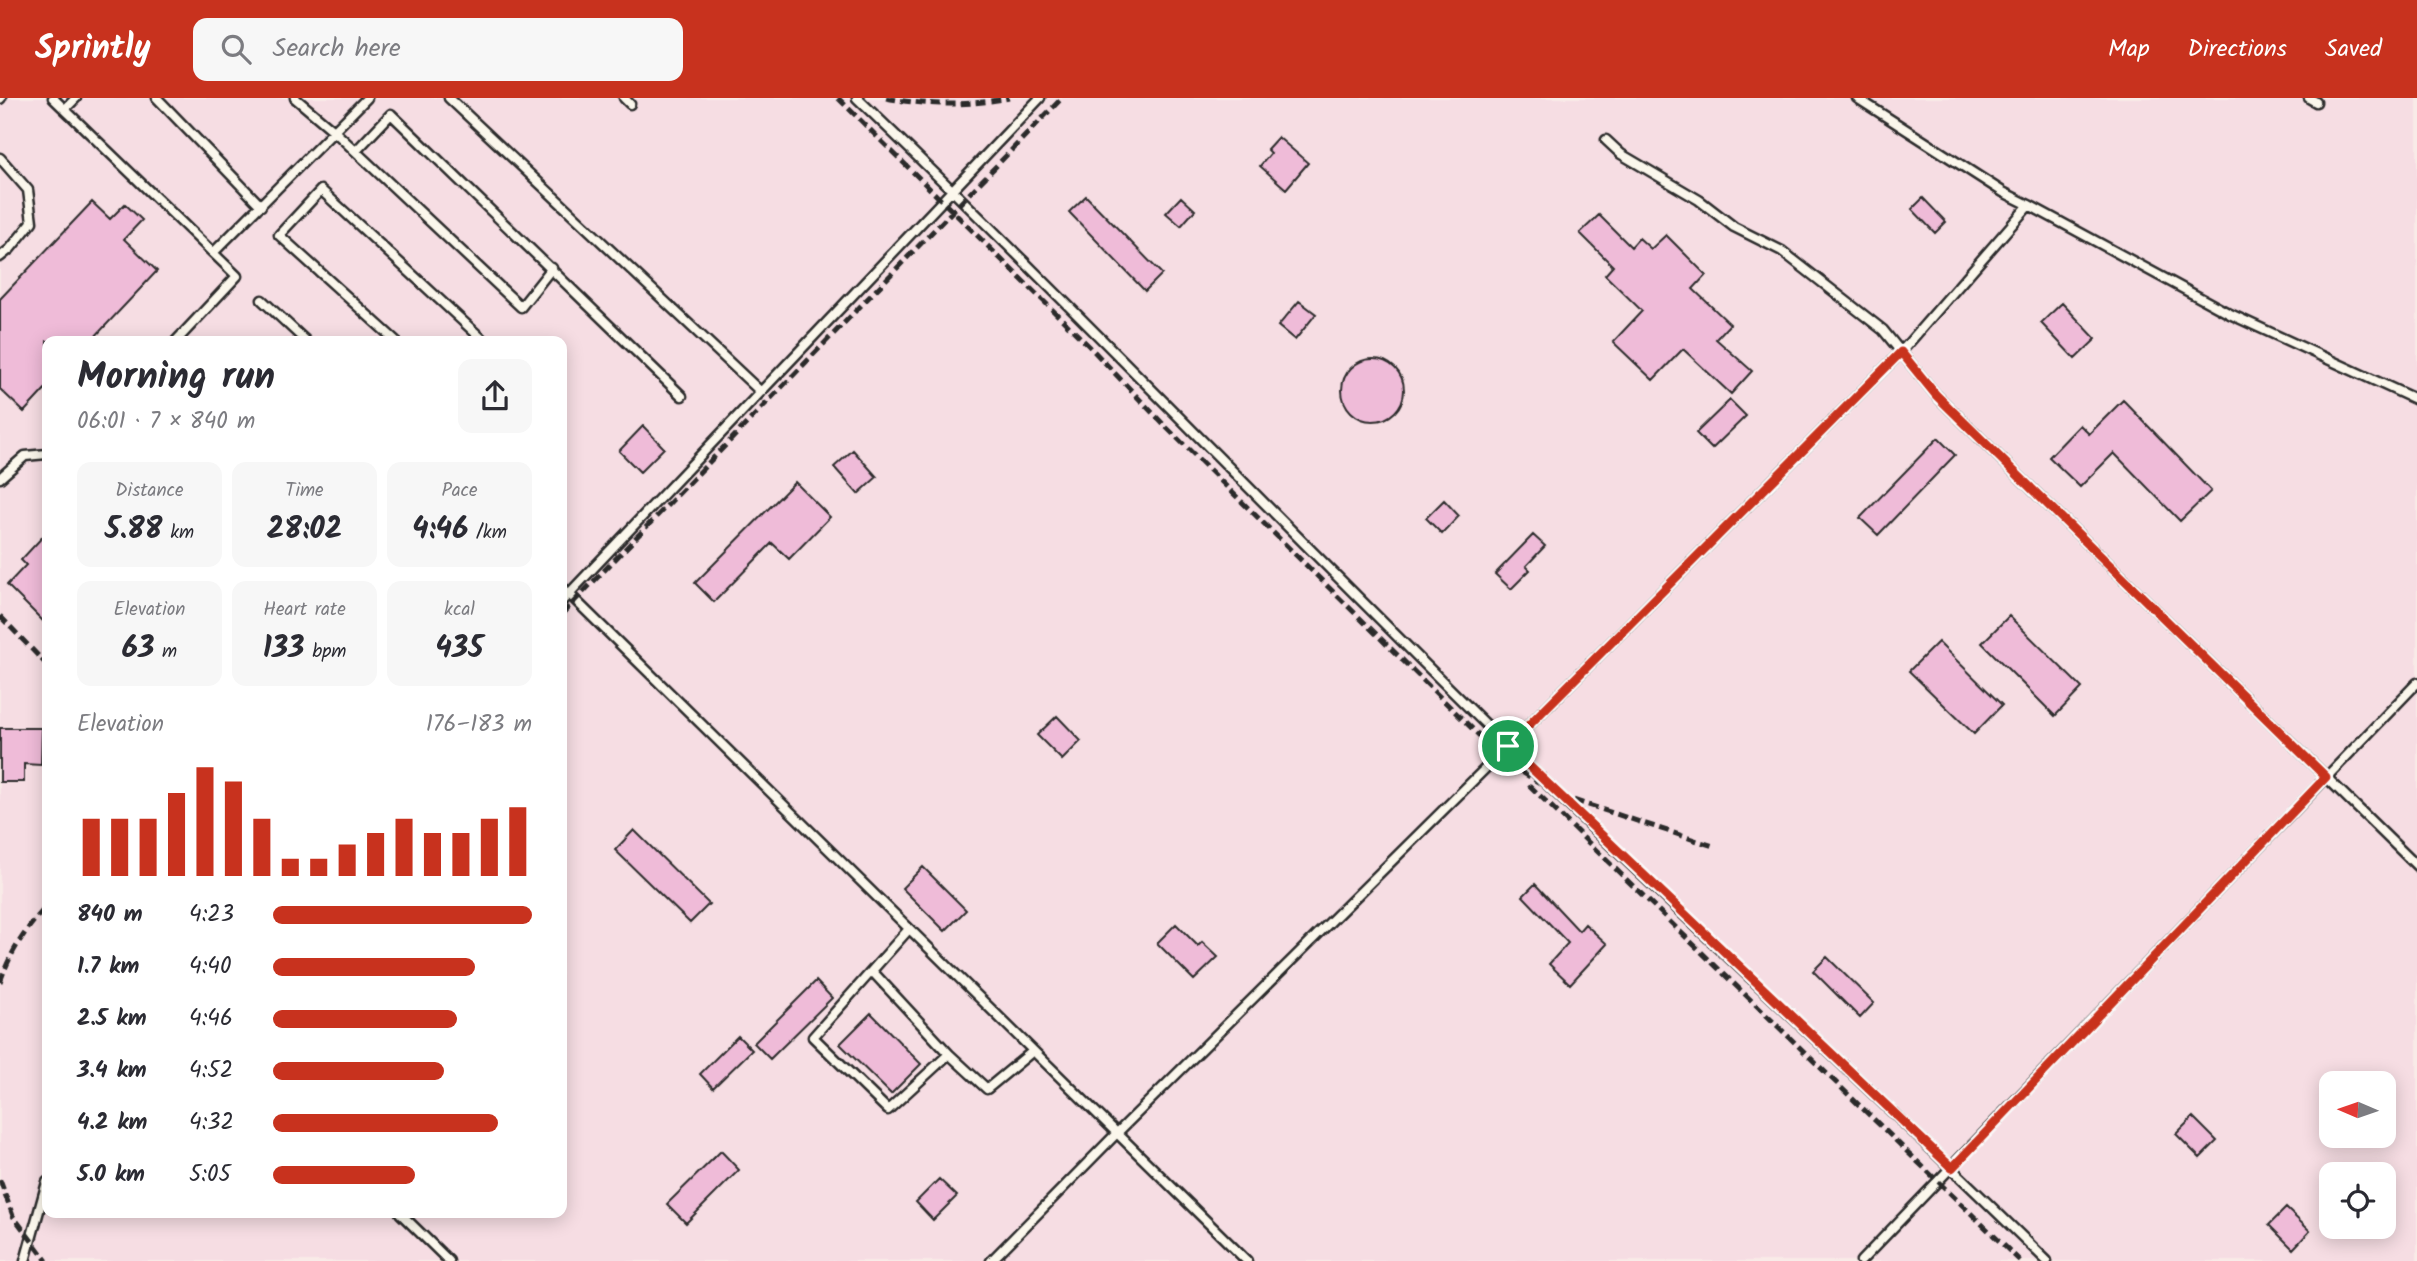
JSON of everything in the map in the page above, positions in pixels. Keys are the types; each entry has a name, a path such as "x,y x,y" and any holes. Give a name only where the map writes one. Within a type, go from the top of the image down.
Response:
{"lane":[{"path":"53,98 237,276 181,336"},
{"path":"65,109 76,98"},
{"path":"158,98 261,206"},
{"path":"295,98 356,151 522,307 552,268"},
{"path":"213,253 367,98"},
{"path":"449,98 761,392"},
{"path":"857,98 953,190 1508,746 2047,1261"},
{"path":"1040,98 569,594 1247,1261"},
{"path":"1857,98 2003,192 2230,314 2417,400"},
{"path":"356,151 391,114 682,396"},
{"path":"1606,140 1621,155 1699,200 1734,227 1782,251 1883,330 1936,395 2417,866"},
{"path":"0,159 28,190 32,222 0,257"},
{"path":"390,336 279,235 321,190 479,336"},
{"path":"991,1261 1901,352 2029,205"},
{"path":"262,300 301,336"},
{"path":"0,478 25,457 42,455"},
{"path":"1861,1261 2417,683"},
{"path":"909,929 813,1037 888,1110 949,1054"},
{"path":"872,971 949,1054 987,1089 1033,1051"},
{"path":"25,1261 42,1200"},
{"path":"405,1218 449,1261"}],"shaded area":[{"path":"0,98 2417,98 2417,1261 0,1261"}],"building":[{"path":"1278,137 1308,163 1286,189 1260,166 1271,153 1267,149"},
{"path":"1086,196 1162,274 1145,291 1069,212"},
{"path":"1181,197 1195,210 1181,226 1166,213"},
{"path":"1923,198 1946,222 1935,233 1912,209"},
{"path":"92,202 110,219 125,204 142,220 124,239 157,271 96,336 42,336 42,392 24,412 0,389 0,299"},
{"path":"1599,215 1631,247 1639,238 1651,249 1666,235 1706,275 1693,289 1730,324 1716,339 1752,371 1731,394 1683,349 1653,380 1613,342 1642,311 1605,275 1613,266 1580,233"},
{"path":"1299,301 1316,314 1295,340 1278,326"},
{"path":"2062,303 2096,339 2075,359 2041,323"},
{"path":"1373,359 1395,368 1404,390 1395,412 1373,421 1351,412 1342,390 1351,368"},
{"path":"1730,400 1746,416 1712,449 1696,433"},
{"path":"2123,400 2211,491 2180,521 2114,453 2080,487 2049,457 2080,425 2089,434"},
{"path":"643,426 664,448 640,472 619,451"},
{"path":"1938,438 1955,455 1878,535 1860,518"},
{"path":"853,450 877,477 858,494 834,467"},
{"path":"795,482 830,517 789,559 772,543 714,602 695,583"},
{"path":"1444,500 1459,516 1442,534 1426,518"},
{"path":"1533,535 1545,546 1526,566 1530,570 1511,589 1495,574"},
{"path":"42,537 42,620 7,585 26,565 21,560"},
{"path":"2009,616 2082,688 2055,716 1982,643"},
{"path":"1938,642 2002,705 1974,734 1909,671"},
{"path":"1057,716 1081,741 1062,760 1037,735"},
{"path":"0,728 42,728 41,765 24,764 24,782 0,782"},
{"path":"634,830 709,904 690,923 615,850"},
{"path":"923,867 966,910 945,931 902,888"},
{"path":"1535,884 1579,931 1585,924 1607,944 1570,984 1549,964 1568,943 1523,896"},
{"path":"1176,924 1198,946 1202,942 1218,957 1194,980 1157,943"},
{"path":"1827,957 1874,1003 1860,1018 1813,971"},
{"path":"816,981 832,998 770,1059 754,1043"},
{"path":"871,1013 921,1064 891,1094 840,1044"},
{"path":"738,1036 752,1050 713,1088 700,1074"},
{"path":"2193,1117 2217,1141 2200,1158 2176,1134"},
{"path":"721,1151 739,1170 686,1223 667,1204"},
{"path":"939,1179 957,1196 933,1220 916,1202"},
{"path":"2286,1208 2310,1231 2293,1249 2269,1225"}],"railway":[{"path":"838,98 1507,763 1561,796 1713,846"},
{"path":"886,98 948,104 1009,98"},
{"path":"567,609 1062,98"},
{"path":"0,616 42,660"},
{"path":"1529,785 2020,1261"},
{"path":"0,982 19,941 42,912"},
{"path":"0,1180 13,1216 47,1261"}],"route":[{"path":"1901,352 1936,395 2326,777 1952,1168 1508,746 1901,352"}]}
